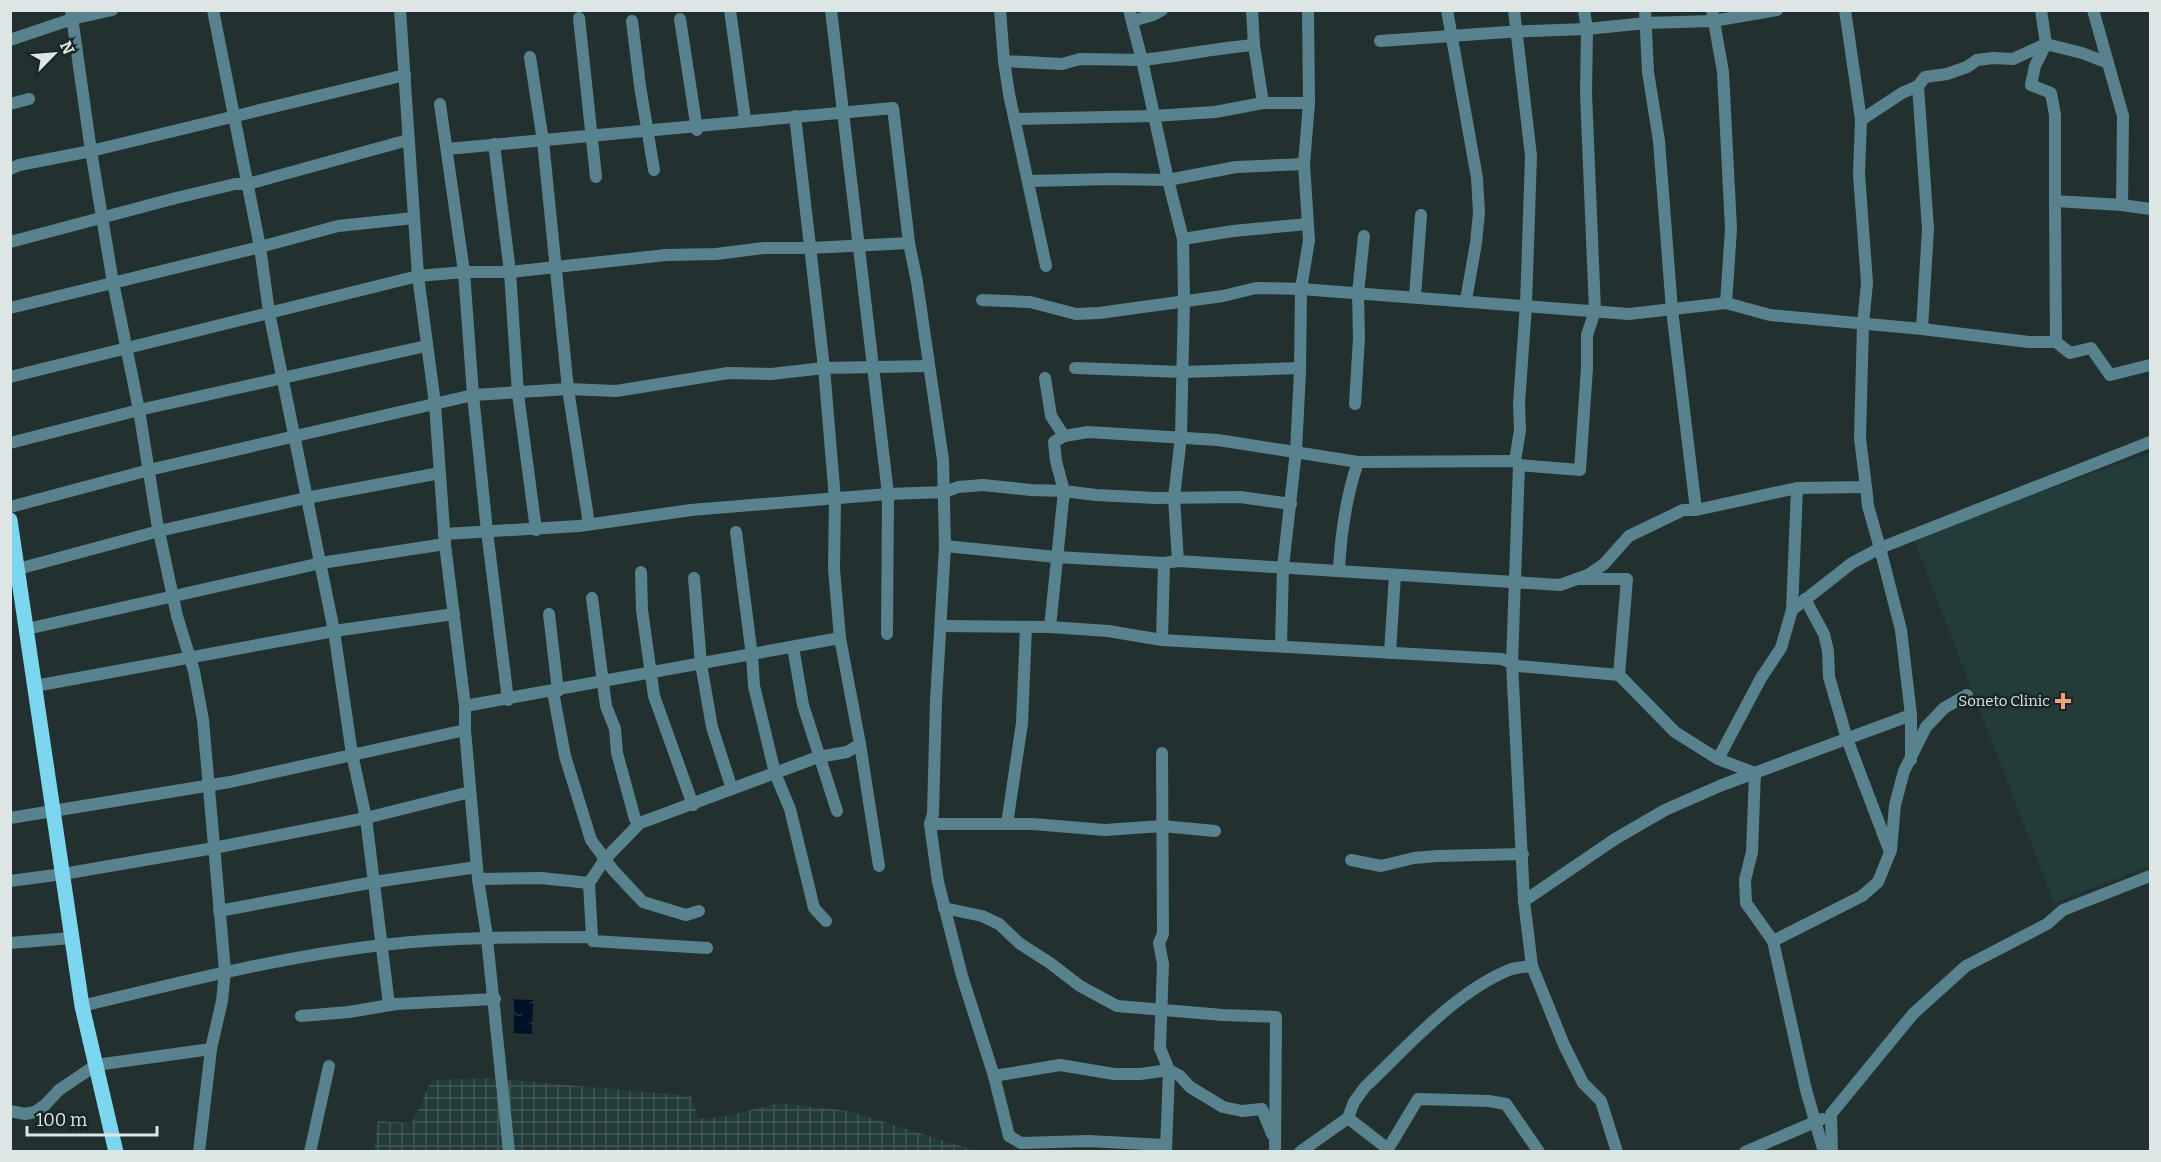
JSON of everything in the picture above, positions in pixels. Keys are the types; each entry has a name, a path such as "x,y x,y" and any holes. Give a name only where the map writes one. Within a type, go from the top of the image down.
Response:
{"main road":[{"path":"10,520 82,1006 116,1152"}],"street":[{"path":"10,40 72,15 112,10"},
{"path":"213,10 260,247 269,312 334,631 352,754 366,818 388,1005"},
{"path":"400,10 418,276 435,404 444,539 465,706 470,792 509,1152"},
{"path":"730,10 745,119"},
{"path":"831,10 888,494 887,634"},
{"path":"1000,10 1004,61 1046,266"},
{"path":"1162,10 1153,15 1130,16 1182,239 1183,372 1181,436 1174,498 1178,561"},
{"path":"1252,10 1254,45 1263,103"},
{"path":"1281,646 1283,567 1296,452 1301,289 1309,240 1304,164 1309,103 1308,10"},
{"path":"1447,10 1477,178 1479,213 1466,300"},
{"path":"1514,10 1531,156 1526,305 1519,404 1512,663 1524,901 1532,966 1564,1045 1583,1083 1601,1101 1617,1152"},
{"path":"1050,627 1064,491 1056,461 1054,442 1064,436 1088,432 1181,436 1358,462 1517,463 1580,470 1587,334 1595,311 1586,94 1587,29 1584,10"},
{"path":"1380,41 1587,29 1645,17 1713,16 1777,10"},
{"path":"1845,10 1861,120 1859,174 1867,283 1863,324 1860,438 1868,506 1901,630 1911,715 1911,760"},
{"path":"2041,10 2046,44 2035,66 2031,85 2051,93 2055,115 2056,342"},
{"path":"2093,10 2123,116 2122,205"},
{"path":"72,15 103,218 159,531 173,595 194,671 203,720 225,971 222,1001 211,1049 199,1152"},
{"path":"1713,16 1723,72 1731,229 1726,303"},
{"path":"1645,17 1648,72 1662,164 1672,310 1696,510"},
{"path":"579,18 596,177"},
{"path":"680,19 697,130"},
{"path":"632,21 654,170"},
{"path":"1861,120 1902,93 1918,86 1925,77 1947,74 1967,67 1977,60 2013,59 2046,44 2082,53 2108,63"},
{"path":"1004,61 1062,64 1080,59 1142,60 1202,50 1254,45"},
{"path":"530,57 543,141 568,389 589,524"},
{"path":"10,169 19,165 92,151 405,75"},
{"path":"1918,86 1928,229 1922,329"},
{"path":"10,104 29,99"},
{"path":"1016,119 1153,116 1215,112 1263,103 1309,103"},
{"path":"440,104 464,272 473,395 508,700"},
{"path":"447,149 892,108 909,243 917,282 943,460 945,492 945,546 936,701 933,814 930,824 938,882 962,976 994,1076 1009,1136 1021,1147 1166,1148 1170,1070 1161,1048 1163,964 1159,944 1163,934 1162,753"},
{"path":"795,116 824,368 835,499 834,569 840,639 860,744 879,866"},
{"path":"10,242 176,198 235,184 248,184 408,140"},
{"path":"494,144 510,272 518,394 536,530"},
{"path":"1028,181 1168,180 1236,167 1304,164"},
{"path":"2055,201 2151,209"},
{"path":"1415,297 1421,215"},
{"path":"10,308 338,226 414,218"},
{"path":"1182,239 1233,231 1308,224"},
{"path":"1355,404 1359,338 1358,293 1364,236"},
{"path":"10,377 418,276 464,272 510,272 666,255 717,254 764,248 909,243"},
{"path":"982,300 1030,302 1076,314 1099,313 1223,296 1256,288 1466,300 1629,314 1726,303 1770,315 1922,329 2029,342 2056,342 2070,352 2091,348 2110,375 2151,365"},
{"path":"1301,289 1526,305"},
{"path":"10,443 139,410 426,346"},
{"path":"10,507 149,470 473,395 518,394 568,389 616,391 728,374 771,374 824,368 874,366 929,366"},
{"path":"1076,368 1183,372 1300,369"},
{"path":"1045,378 1051,416 1064,436"},
{"path":"1792,610 1851,563 1880,548 2151,442"},
{"path":"1340,569 1341,540 1348,491 1358,462"},
{"path":"18,569 159,531 306,498 440,474"},
{"path":"27,629 321,563 487,531 536,530 692,510 888,494 945,492 958,486 983,485 1096,495 1174,498 1240,497 1291,504"},
{"path":"945,546 1056,557 1164,563 1178,561 1560,585 1588,575 1604,564 1629,536 1683,510 1696,510 1797,488 1866,487"},
{"path":"1718,759 1761,678 1778,653 1792,610 1797,488"},
{"path":"736,532 754,687 775,773 790,809 814,908 826,921"},
{"path":"1162,640 1164,563"},
{"path":"640,572 642,609 654,696 693,805"},
{"path":"1389,653 1395,574"},
{"path":"694,578 701,664 712,727 732,789"},
{"path":"1575,579 1627,579 1619,675"},
{"path":"592,598 606,706 615,729 617,753 635,819 640,823"},
{"path":"1805,599 1824,634 1828,651 1829,677 1847,739 1890,853"},
{"path":"35,686 334,631 454,614"},
{"path":"549,614 555,691 565,756 591,840 643,902 686,915 699,911"},
{"path":"941,626 1050,627 1108,631 1162,640 1502,659 1518,666 1619,675 1675,732 1718,759 1755,773"},
{"path":"1007,824 1022,723 1026,627"},
{"path":"465,706 840,639"},
{"path":"793,647 803,705 837,811"},
{"path":"1773,941 1862,896 1878,882 1890,853 1895,805 1904,771 1926,727 1944,708 1967,695"},
{"path":"1524,901 1615,839 1665,810 1755,773 1911,715"},
{"path":"10,818 230,782 465,730"},
{"path":"708,948 593,941 589,883 605,859 640,823 818,757 847,752 860,744"},
{"path":"1755,773 1752,852 1745,880 1746,903 1773,941 1824,1152"},
{"path":"10,881 214,848 366,818 470,792"},
{"path":"930,824 1007,824 1105,830 1162,826 1215,831"},
{"path":"1351,860 1381,866 1414,858 1437,856 1523,854"},
{"path":"219,911 374,882 479,873 589,883"},
{"path":"479,873 487,937"},
{"path":"1745,1152 1816,1124 1831,1114 1913,1014 1966,966 2047,924 2063,910 2151,876"},
{"path":"944,908 982,916 999,924 1019,943 1080,986 1118,1006 1276,1017 1275,1146"},
{"path":"82,1006 225,971 382,945 487,937 592,937"},
{"path":"10,943 72,938"},
{"path":"1300,1152 1348,1118 1354,1102 1365,1087 1447,1009 1495,977 1512,969 1532,966"},
{"path":"301,1016 442,1000 495,999"},
{"path":"10,1111 26,1114 35,1112 59,1090 96,1065 211,1049"},
{"path":"310,1152 329,1065"},
{"path":"994,1076 1060,1065 1114,1074 1140,1074 1170,1070 1180,1076 1190,1088 1222,1107 1242,1111 1262,1109 1275,1146"},
{"path":"1348,1118 1388,1150 1418,1099 1490,1101 1506,1104 1539,1152"},
{"path":"1831,1114 1832,1152"}],"shaded area":[{"name":"Soneto Clinic","path":"2150,453 2150,866 2054,903 1913,537"},
{"path":"489,1078 691,1096 699,1119 728,1116 779,1103 849,1111 977,1151 374,1152 378,1121 412,1123 432,1080"}],"water":[{"path":"514,999 533,1000 532,1034 514,1033"}],"place":[{"name":"Soneto Clinic","path":"2063,701"}]}
